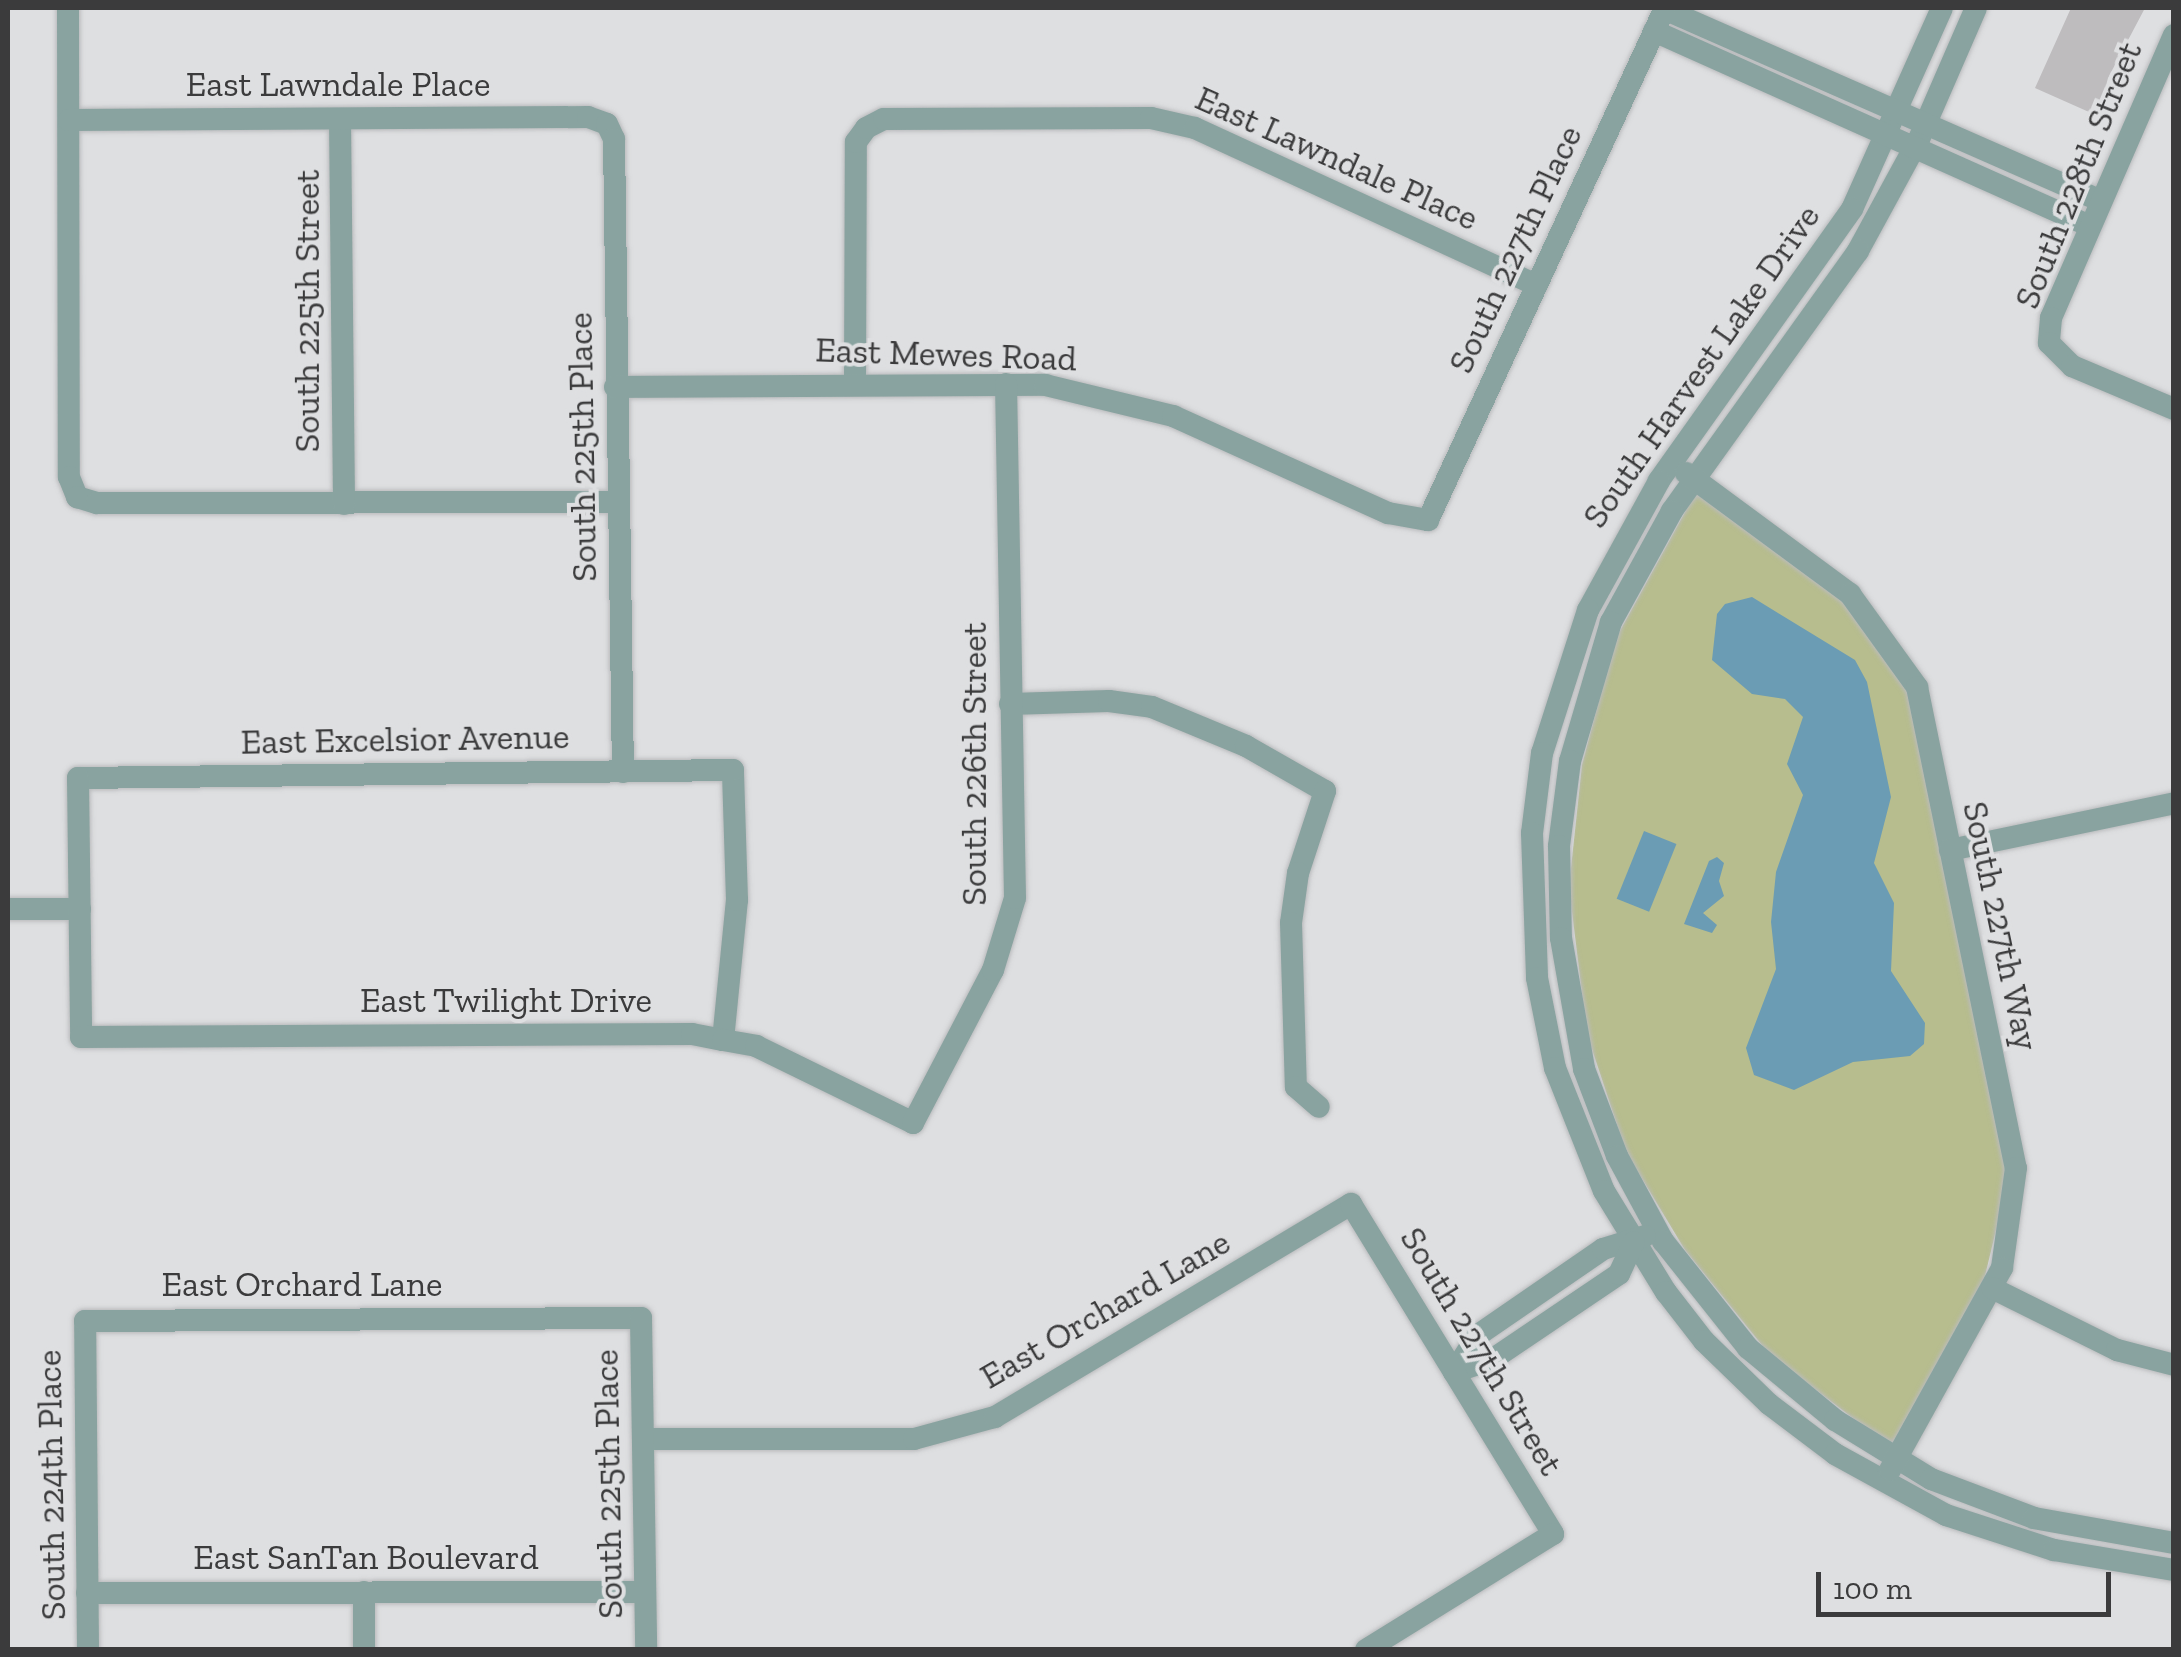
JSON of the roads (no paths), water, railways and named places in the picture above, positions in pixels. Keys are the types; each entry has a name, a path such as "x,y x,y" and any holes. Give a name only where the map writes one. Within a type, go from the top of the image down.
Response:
{"street":[{"path":"68,8 69,478 77,498 344,504 617,502"},
{"name":"South Harvest Lake Drive","path":"1942,8 1899,112 1852,209 1672,463 1606,568 1571,654 1542,753 1532,833 1532,929 1555,1068 1604,1191 1666,1292 1730,1366 1769,1404 1883,1482 1993,1533 2102,1561 2174,1570"},
{"name":"South Harvest Lake Drive","path":"1976,8 1926,124 1858,251 1695,480 1625,594 1598,654 1573,745 1559,846 1560,938 1584,1069 1617,1156 1656,1230 1748,1348 1895,1460 2034,1518 2174,1543"},
{"path":"1661,16 1899,112 2100,200"},
{"path":"1661,16 1887,138 2088,226"},
{"name":"South 227th Place","path":"1428,520 1661,16"},
{"name":"South 228th Street","path":"2174,34 2050,318 2049,343 2072,366 2174,409"},
{"name":"East Lawndale Place","path":"68,120 588,117 607,124"},
{"name":"South 225th Street","path":"340,118 344,504"},
{"name":"East Lawndale Place","path":"855,384 856,142 866,128 884,119 1151,118 1195,128 1537,284"},
{"name":"South 225th Place","path":"607,124 614,138 623,772"},
{"name":"East Mewes Road","path":"616,387 1006,384 1099,395 1173,416 1388,513 1428,520"},
{"name":"South 226th Street","path":"913,1123 993,970 1015,898 1006,384"},
{"name":"South 227th Way","path":"1672,463 1850,594 1903,659 1916,687 2016,1168 2012,1226 1992,1288 1883,1482"},
{"path":"1010,704 1109,701 1152,708 1246,746 1325,791 1298,873 1291,923 1296,1087 1319,1108"},
{"name":"East Excelsior Avenue","path":"80,908 78,778 733,770 737,900 723,1040"},
{"path":"1950,850 2174,803"},
{"path":"8,909 80,908"},
{"name":"East Twilight Drive","path":"80,908 81,1037 692,1034 756,1046 913,1123"},
{"name":"South 227th Street","path":"1351,1204 1552,1534 1366,1650"},
{"name":"East Orchard Lane","path":"643,1440 914,1440 995,1417 1351,1204"},
{"path":"1454,1372 1478,1335 1603,1250 1634,1242 1656,1230"},
{"path":"1454,1372 1493,1359 1619,1274 1634,1242"},
{"path":"1992,1288 2117,1350 2174,1365"},
{"path":"1536,1295 1553,1320"},
{"name":"South 225th Place","path":"640,1318 646,1650"},
{"name":"East Orchard Lane","path":"84,1321 640,1318"},
{"name":"South 224th Place","path":"84,1321 88,1650"},
{"path":"364,1592 364,1650"},
{"name":"East SanTan Boulevard","path":"87,1593 645,1592"}],"water":[{"path":"1752,597 1855,660 1867,682 1891,797 1874,863 1894,903 1891,971 1925,1023 1924,1044 1910,1056 1853,1062 1794,1090 1754,1075 1746,1048 1776,969 1771,922 1776,872 1803,795 1787,764 1803,717 1785,699 1752,694 1712,660 1717,614 1725,604"},
{"path":"1644,831 1676,844 1649,912 1617,899"},
{"path":"1717,857 1724,863 1719,881 1724,896 1703,913 1717,925 1712,933 1684,924 1709,861"}]}
